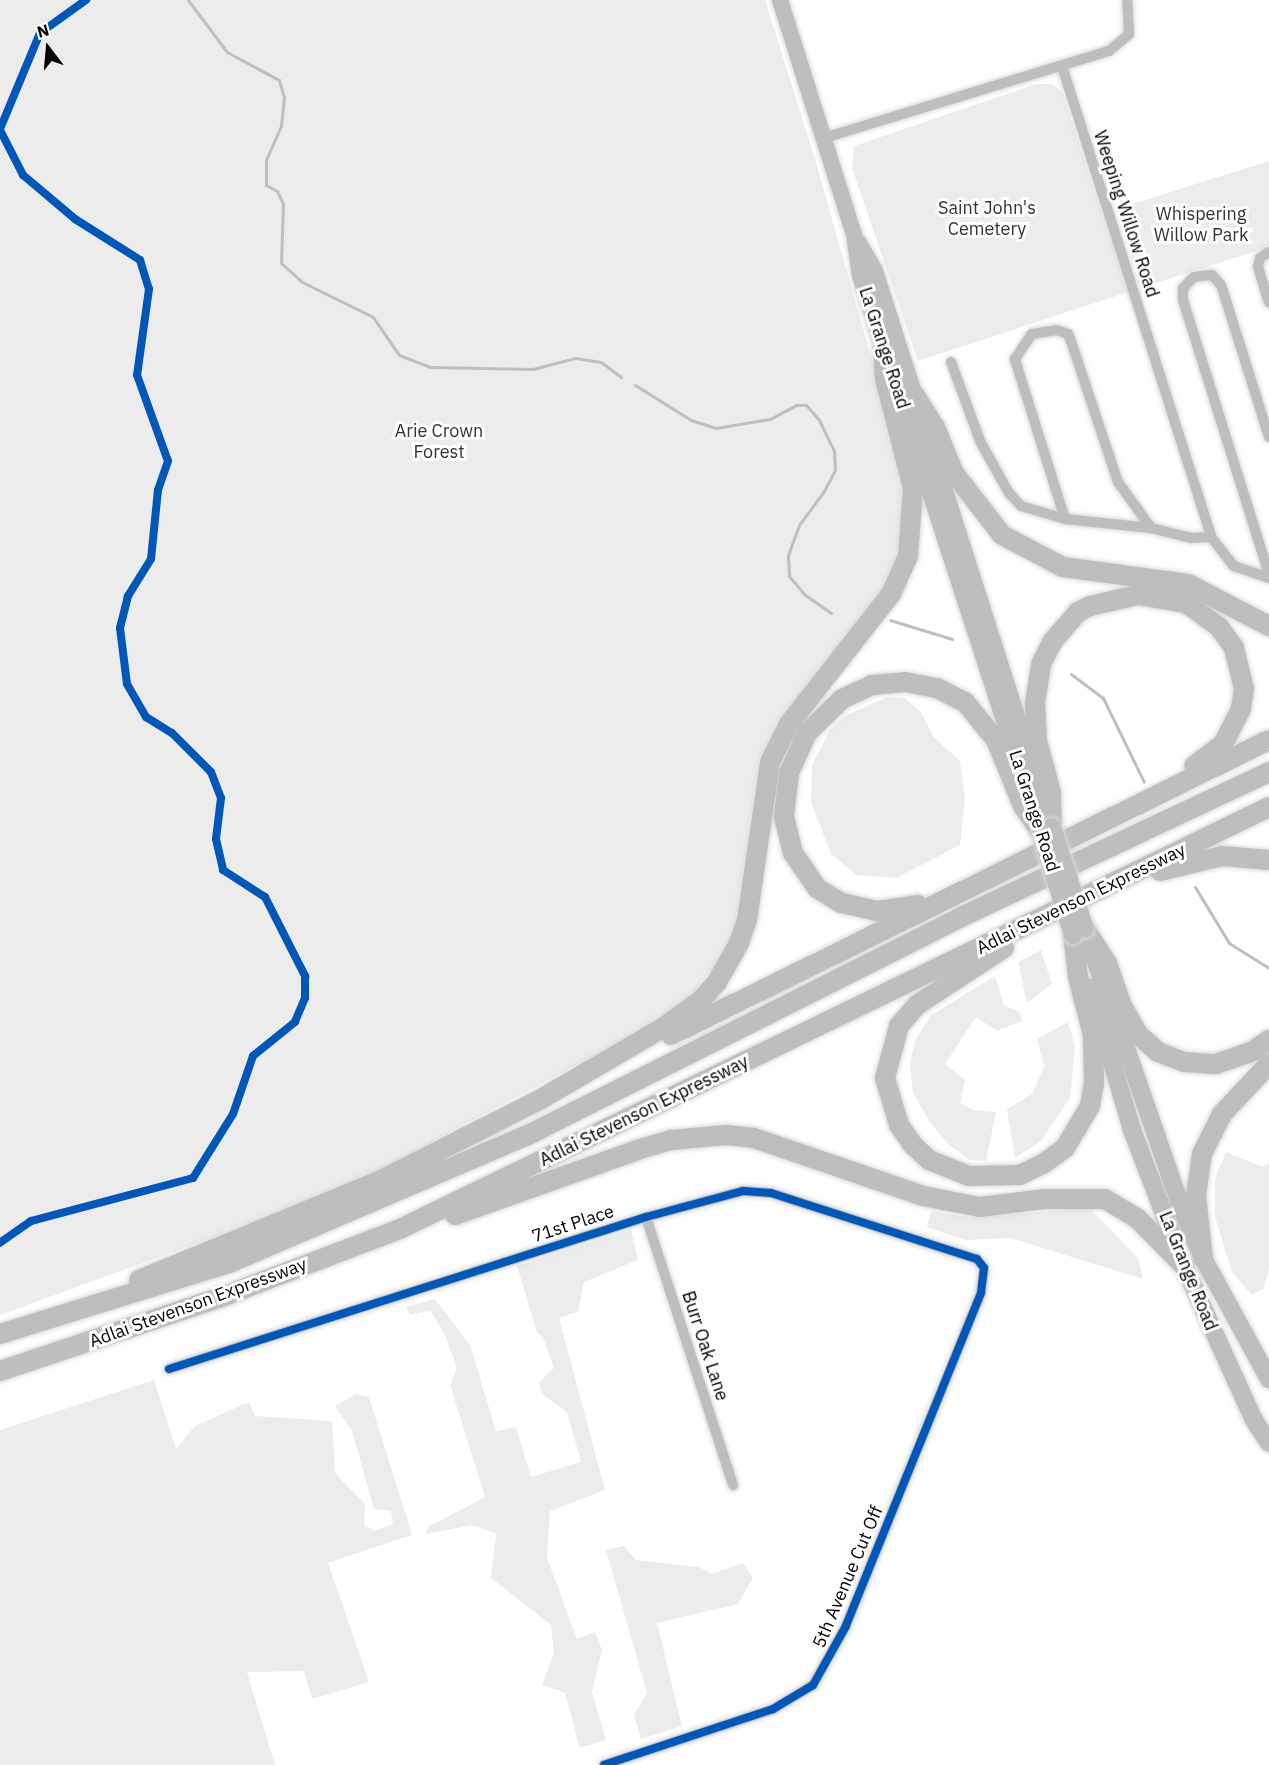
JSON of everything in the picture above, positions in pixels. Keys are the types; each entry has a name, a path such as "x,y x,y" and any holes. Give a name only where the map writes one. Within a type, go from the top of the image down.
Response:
{"highway":[{"path":"541,1099 683,1015 717,982 739,943 749,908 770,762 789,724 891,594 908,556 913,488 885,379 883,348"},
{"path":"914,394 935,427 954,472 1002,535 1063,567 1188,584 1269,626"},
{"path":"1047,830 1037,799 1035,703 1041,664 1052,642 1078,612 1113,598 1138,595 1186,603 1207,616 1234,648 1244,689 1236,723 1210,756 1105,822"},
{"path":"980,882 920,905 888,911 850,907 823,893 797,862 784,816 785,785 800,744 825,713 862,688 894,682 927,685 965,702 986,724 1037,799 1047,830"},
{"path":"106,1301 144,1276 377,1182 1269,740"},
{"name":"Adlai Stevenson Expressway","path":"0,1334 229,1263 526,1136 960,918 1269,772"},
{"name":"Adlai Stevenson Expressway","path":"0,1371 227,1295 400,1229 1269,807"},
{"name":"La Grange Road","path":"1047,830 1079,932"},
{"path":"1108,886 1222,856 1269,860"},
{"path":"1038,919 1002,949 917,1005 899,1026 885,1078 890,1103 899,1125 929,1160 969,1176 995,1178 1020,1175 1043,1164 1065,1148 1080,1128 1094,1083 1092,970 1079,932"},
{"path":"1079,932 1092,970 1128,1016 1139,1035 1158,1052 1184,1062 1216,1064 1252,1051 1269,1040"},
{"name":"La Grange Road","path":"1092,970 1203,1258 1246,1341 1269,1379"},
{"name":"La Grange Road","path":"1092,970 1132,1130 1184,1266 1222,1353 1269,1443"},
{"path":"1203,1258 1196,1196 1202,1154 1222,1114 1269,1064"},
{"path":"400,1229 465,1212 671,1140 726,1135 754,1138 924,1196 980,1207 1044,1199 1104,1199 1137,1218 1184,1266"}],"main road":[{"name":"La Grange Road","path":"780,0 854,234 861,276 883,348 1037,799"},
{"name":"La Grange Road","path":"854,234 875,271 1037,799"}],"street":[{"path":"824,138 1108,51 1130,34 1127,0"},
{"name":"Weeping Willow Road","path":"1062,66 1211,537 1234,566 1269,577"},
{"path":"1269,252 1260,258 1258,267 1269,302"},
{"path":"1269,437 1221,285 1212,275 1190,279 1183,288 1183,300 1269,577"},
{"path":"1065,519 1015,359 1032,334 1056,330 1068,334 1071,341 1118,482 1151,528"},
{"path":"951,362 981,443 1009,493 1021,506 1065,519 1151,528 1191,538 1211,537"},
{"name":"71st Place","path":"169,1369 646,1216 711,1197 742,1191 771,1193 965,1254 977,1259 984,1268"},
{"name":"Burr Oak Lane","path":"646,1216 733,1485"},
{"name":"5th Avenue Cut Off","path":"604,1765 773,1709 813,1685 846,1626 981,1293 984,1268"}],"green space":[{"name":"Arie Crown Forest","path":"0,0 765,0 815,159 890,424 905,494 897,564 879,595 786,712 760,757 735,924 723,955 690,997 665,1018 337,1192 0,1315"},
{"name":"Saint John's Cemetery","path":"1036,84 1052,84 1062,92 1128,292 918,361 852,168 854,146"},
{"name":"Whispering Willow Park","path":"1269,161 1269,247 1140,288 1116,209"},
{"path":"887,697 905,698 921,712 934,737 960,761 965,797 960,845 897,878 856,875 831,854 811,802 812,765 830,730 843,717"},
{"path":"1041,950 1052,984 1027,1003 1018,962"},
{"path":"995,976 1004,1005 1020,1012 1022,1021 997,1031 976,1017 945,1064 965,1080 960,1103 974,1110 996,1112 986,1161 970,1160 947,1143 929,1121 913,1093 910,1064 915,1041 930,1016"},
{"path":"1068,1022 1075,1045 1070,1098 1041,1141 1015,1158 1007,1109 1032,1094 1044,1067 1037,1039"},
{"path":"1226,1152 1263,1167 1269,1163 1269,1270 1263,1289 1252,1295 1232,1272 1215,1217 1215,1178"},
{"path":"1089,1208 1138,1258 1143,1279 1010,1238 966,1240 927,1227 931,1211 973,1218"},
{"path":"631,1230 638,1260 584,1282 578,1312 559,1318 605,1490 550,1511 547,1558 577,1639 595,1632 602,1650 592,1692 606,1740 580,1748 565,1693 542,1685 554,1653 551,1625 491,1578 496,1534 473,1525 426,1534 428,1527 485,1497 450,1385 457,1368 446,1337 431,1311 410,1314 406,1307 435,1299 470,1345 496,1431 516,1427 531,1477 581,1462 567,1412 542,1394 539,1382 554,1368 543,1337 537,1332 517,1266"},
{"path":"154,1380 176,1449 195,1426 249,1402 255,1416 332,1421 335,1473 365,1504 364,1525 374,1531 393,1524 391,1511 374,1509 352,1431 335,1406 356,1394 369,1397 412,1535 328,1563 369,1682 312,1699 304,1671 247,1672 275,1765 0,1765 0,1430"},
{"path":"624,1546 636,1560 699,1567 712,1574 743,1563 753,1578 738,1604 657,1623 682,1726 641,1739 634,1714 647,1693 606,1550"}],"waterway":[{"path":"188,0 227,52 279,80 284,97 281,126 266,160 266,185 277,191 283,204 281,263 302,282 373,317 399,355 430,367 533,369 575,358 601,362 621,377"},
{"path":"635,385 691,420 716,428 770,419 796,405 806,405 819,420 834,451 835,470 824,491 799,525 788,556 789,576 804,594 831,613"},
{"path":"890,620 952,639"},
{"path":"1071,674 1103,698 1144,782"},
{"path":"1195,887 1229,943 1269,968"}],"cycle path":[{"path":"0,129 40,33 86,0"},
{"path":"0,130 23,175 75,219 140,260 149,289 137,375 168,461 158,490 151,559 128,596 120,628 127,684 146,717 172,733 211,772 221,798 216,839 223,870 265,897 305,976 305,998 295,1022 253,1056 233,1114 193,1178 31,1221 0,1243"},
{"path":"169,1369 646,1217 743,1191 771,1193 977,1259 984,1268 981,1293 846,1626 813,1685 773,1709 604,1765"}]}
